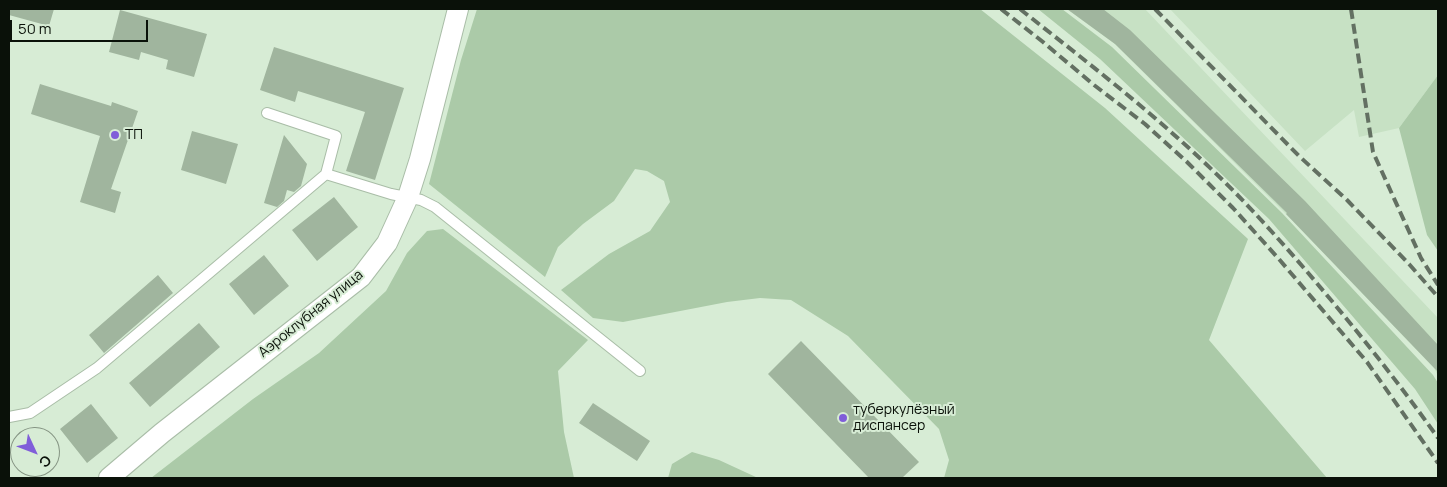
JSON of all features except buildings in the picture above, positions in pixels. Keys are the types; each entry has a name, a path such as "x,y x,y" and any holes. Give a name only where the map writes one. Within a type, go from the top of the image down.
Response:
{"street":[{"name":"Аэроклубная улица","path":"109,478 162,433 360,277 386,243 408,197 420,159 458,9"}],"lane":[{"path":"9,417 30,413 97,368 326,174 336,136 267,113"},
{"path":"326,174 391,194 421,200 435,207 640,371"}],"shaded area":[{"path":"477,9 980,9 1105,108 1248,239 1209,340 1327,478 944,478 949,460 939,429 848,336 791,300 760,298 727,302 623,322 593,318 561,290 609,254 650,231 670,202 664,181 647,171 635,169 614,201 583,224 558,247 545,277 429,184 461,60"},
{"path":"1038,9 1062,9 1112,47 1282,213 1433,375 1438,383 1438,424 1415,389 1269,219 1100,59"},
{"path":"1067,9 1145,9 1438,318 1438,376 1434,368 1286,214 1115,44"},
{"path":"1170,9 1438,9 1438,75 1399,128 1359,137 1354,110 1305,151"},
{"path":"1438,75 1438,251 1427,235 1399,128"},
{"path":"443,229 588,340 558,371 564,432 574,478 151,478 253,399 319,353 386,291 407,253 427,231"},
{"path":"692,452 719,460 758,478 668,478 672,464"}],"railway":[{"path":"1001,9 1145,124 1187,162 1233,208 1367,362 1438,463"},
{"path":"1020,9 1161,123 1241,199 1297,260 1352,325 1438,438"},
{"path":"1155,9 1299,156 1347,200 1438,297"},
{"path":"1351,9 1373,152 1421,258 1438,285"}],"place":[{"name":"ТП","path":"115,135"},
{"name":"туберкулёзный диспансер","path":"843,418"}]}
